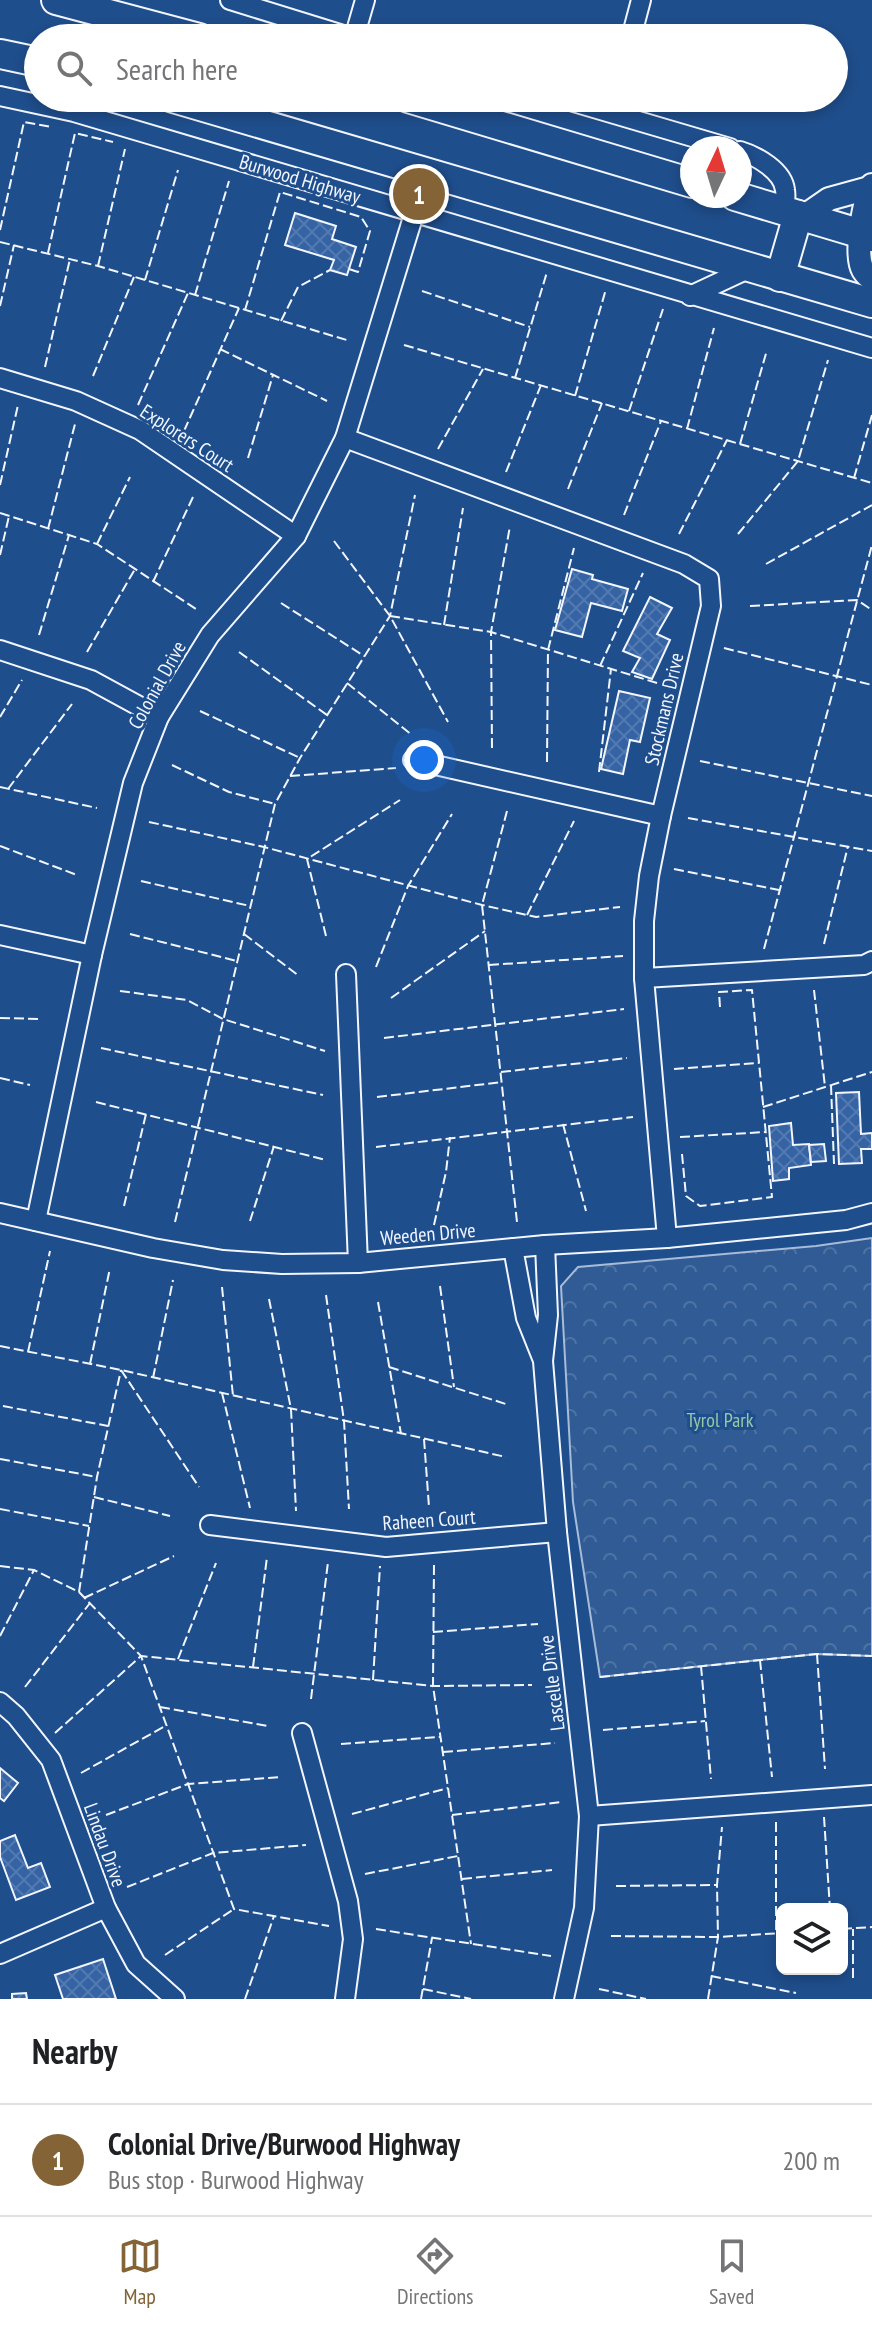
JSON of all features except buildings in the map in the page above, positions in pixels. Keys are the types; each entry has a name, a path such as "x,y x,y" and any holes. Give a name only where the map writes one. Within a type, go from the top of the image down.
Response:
{"highway":[{"path":"56,0 146,24"},
{"path":"0,54 24,59"},
{"path":"221,112 872,303"},
{"path":"455,112 680,179"},
{"path":"752,201 866,235"},
{"path":"780,277 795,214"}],"street":[{"path":"230,0 308,24"},
{"path":"358,24 365,0"},
{"path":"635,24 641,0"},
{"name":"Burwood Highway","path":"0,96 24,99"},
{"name":"Burwood Highway","path":"93,112 414,214 872,348"},
{"path":"630,112 697,136"},
{"path":"752,156 760,159 786,187 795,214 871,186 862,270 872,280"},
{"name":"Colonial Drive","path":"36,1221 92,955 133,783 159,717 210,635 296,536 345,438 414,214"},
{"path":"690,296 750,268"},
{"name":"Explorers Court","path":"0,378 76,401 140,430 296,536"},
{"name":"Stockmans Drive","path":"345,438 684,564 709,579 711,606 661,816 644,921 644,978 667,1238"},
{"path":"0,650 91,680 159,717"},
{"path":"413,760 661,816"},
{"path":"0,935 92,955"},
{"path":"644,978 864,965 872,961"},
{"path":"346,974 358,1263"},
{"name":"Weeden Drive","path":"0,1213 153,1248 223,1260 282,1264 358,1263 545,1245 667,1238 869,1215"},
{"name":"Lascelle Drive","path":"545,1245 548,1315 543,1361 557,1532 589,1816 584,1908 564,1999"},
{"name":"Lascelle Drive","path":"513,1248 526,1318 543,1361"},
{"name":"Raheen Court","path":"210,1525 386,1547 557,1532"},
{"name":"Lindau Drive","path":"0,1702 16,1716 51,1760 106,1908 136,1964 175,1999"},
{"path":"302,1733 348,1901 353,1939 345,1999"},
{"path":"589,1816 872,1795"},
{"path":"0,1954 106,1908"}],"green space":[{"name":"Tyrol Park","path":"872,1238 872,1656 817,1654 600,1677 573,1502 561,1286 578,1267 816,1246"}],"fence":[{"path":"0,230 24,122 52,127"},
{"path":"48,253 75,133 113,142"},
{"path":"98,266 125,149"},
{"path":"145,280 178,170"},
{"path":"195,295 229,181"},
{"path":"245,310 280,192 361,217 370,231 358,272 349,269"},
{"path":"0,242 98,266 350,341"},
{"path":"0,306 14,245"},
{"path":"45,367 70,259"},
{"path":"281,321 298,287 330,270"},
{"path":"515,378 547,272"},
{"path":"93,376 134,277"},
{"path":"575,396 606,289"},
{"path":"422,291 530,327"},
{"path":"138,405 188,293"},
{"path":"184,431 239,308"},
{"path":"629,411 663,309"},
{"path":"687,429 714,328"},
{"path":"404,345 872,483"},
{"path":"220,349 327,401"},
{"path":"740,444 767,350"},
{"path":"738,534 798,461 828,360"},
{"path":"438,449 483,369"},
{"path":"248,458 273,375"},
{"path":"506,472 541,385"},
{"path":"568,489 602,403"},
{"path":"0,485 18,405"},
{"path":"854,478 872,415"},
{"path":"624,515 661,421"},
{"path":"48,529 75,424"},
{"path":"679,534 727,440"},
{"path":"97,544 130,477"},
{"path":"175,1222 275,804 300,758 390,616 415,495"},
{"path":"153,582 193,497"},
{"path":"766,564 872,505"},
{"path":"444,625 463,508"},
{"path":"0,513 97,544 199,611"},
{"path":"0,555 9,516"},
{"path":"492,748 491,632 510,526"},
{"path":"39,635 69,535"},
{"path":"334,541 390,616 448,722"},
{"path":"764,949 872,545"},
{"path":"547,762 548,650 574,548"},
{"path":"87,652 135,569"},
{"path":"600,666 643,573"},
{"path":"750,606 857,600 872,610"},
{"path":"281,603 364,656"},
{"path":"390,616 491,632 670,687"},
{"path":"724,648 872,685"},
{"path":"239,652 327,715"},
{"path":"599,772 611,669"},
{"path":"0,717 22,680"},
{"path":"347,683 412,735"},
{"path":"8,789 72,704"},
{"path":"200,711 300,758"},
{"path":"700,761 872,796"},
{"path":"172,765 229,792 275,804"},
{"path":"290,776 396,768"},
{"path":"0,787 97,808"},
{"path":"326,936 307,859 400,800"},
{"path":"507,811 482,905 517,1222"},
{"path":"376,967 408,886 452,814"},
{"path":"688,818 872,851"},
{"path":"527,915 574,821"},
{"path":"149,822 264,847 536,917 620,907"},
{"path":"0,846 77,875"},
{"path":"824,944 848,846"},
{"path":"674,869 779,890"},
{"path":"141,881 250,906"},
{"path":"391,998 485,931"},
{"path":"130,934 237,961"},
{"path":"244,934 299,976"},
{"path":"489,965 623,956"},
{"path":"682,1154 686,1196 700,1206 772,1197 752,990 719,992 720,1007"},
{"path":"814,990 825,1087"},
{"path":"120,991 187,1000 223,1019 325,1051"},
{"path":"384,1038 624,1009"},
{"path":"0,1018 40,1019"},
{"path":"101,1048 323,1095"},
{"path":"501,1072 627,1058"},
{"path":"674,1069 759,1063"},
{"path":"763,1107 872,1072"},
{"path":"0,1078 30,1085"},
{"path":"377,1097 502,1082"},
{"path":"831,1085 834,1164"},
{"path":"96,1102 326,1160"},
{"path":"124,1206 146,1114"},
{"path":"376,1147 633,1117"},
{"path":"563,1124 586,1211"},
{"path":"680,1137 766,1132"},
{"path":"434,1225 450,1137"},
{"path":"250,1221 274,1146"},
{"path":"28,1352 50,1251"},
{"path":"90,1364 110,1268"},
{"path":"153,1378 173,1280"},
{"path":"440,1286 454,1387"},
{"path":"222,1287 233,1396"},
{"path":"326,1295 344,1421 349,1509"},
{"path":"269,1299 291,1409 296,1511"},
{"path":"378,1302 401,1434"},
{"path":"0,1346 121,1370 506,1457"},
{"path":"389,1367 509,1405"},
{"path":"121,1370 199,1487"},
{"path":"79,1592 97,1477 121,1370"},
{"path":"222,1393 250,1508"},
{"path":"3,1406 108,1426"},
{"path":"424,1439 429,1507"},
{"path":"0,1459 97,1477"},
{"path":"94,1497 170,1516"},
{"path":"0,1509 89,1526"},
{"path":"84,1598 174,1556"},
{"path":"253,1667 267,1557"},
{"path":"311,1699 328,1562"},
{"path":"178,1659 216,1563"},
{"path":"434,1565 433,1686 471,1944"},
{"path":"0,1566 34,1570 79,1592 141,1656 234,1909 329,1926"},
{"path":"373,1680 380,1566"},
{"path":"0,1636 34,1570"},
{"path":"25,1687 90,1603"},
{"path":"433,1632 538,1624"},
{"path":"817,1654 825,1769"},
{"path":"600,1677 817,1654 872,1656"},
{"path":"55,1733 141,1656 433,1686 532,1685"},
{"path":"760,1660 772,1777"},
{"path":"701,1666 711,1779"},
{"path":"160,1707 268,1726"},
{"path":"603,1730 705,1721"},
{"path":"81,1773 167,1725"},
{"path":"341,1744 440,1737"},
{"path":"443,1752 555,1743"},
{"path":"106,1815 188,1784 280,1777"},
{"path":"352,1814 448,1788"},
{"path":"452,1815 562,1802"},
{"path":"824,1817 830,1903"},
{"path":"776,1822 776,1903"},
{"path":"708,1999 718,1937 717,1885 722,1827"},
{"path":"127,1887 213,1853 306,1845"},
{"path":"365,1874 458,1856"},
{"path":"462,1879 552,1870"},
{"path":"616,1886 717,1885"},
{"path":"165,1955 234,1909"},
{"path":"245,1999 274,1916"},
{"path":"848,1929 872,1927"},
{"path":"376,1929 551,1956"},
{"path":"853,1929 853,1978"},
{"path":"611,1936 718,1937 776,1933"},
{"path":"421,1999 432,1938"},
{"path":"711,1976 796,1993"},
{"path":"423,1989 471,1999"},
{"path":"599,1989 646,1999"}],"place":[{"name":"Colonial Drive/Burwood Highway","path":"419,194"}]}
